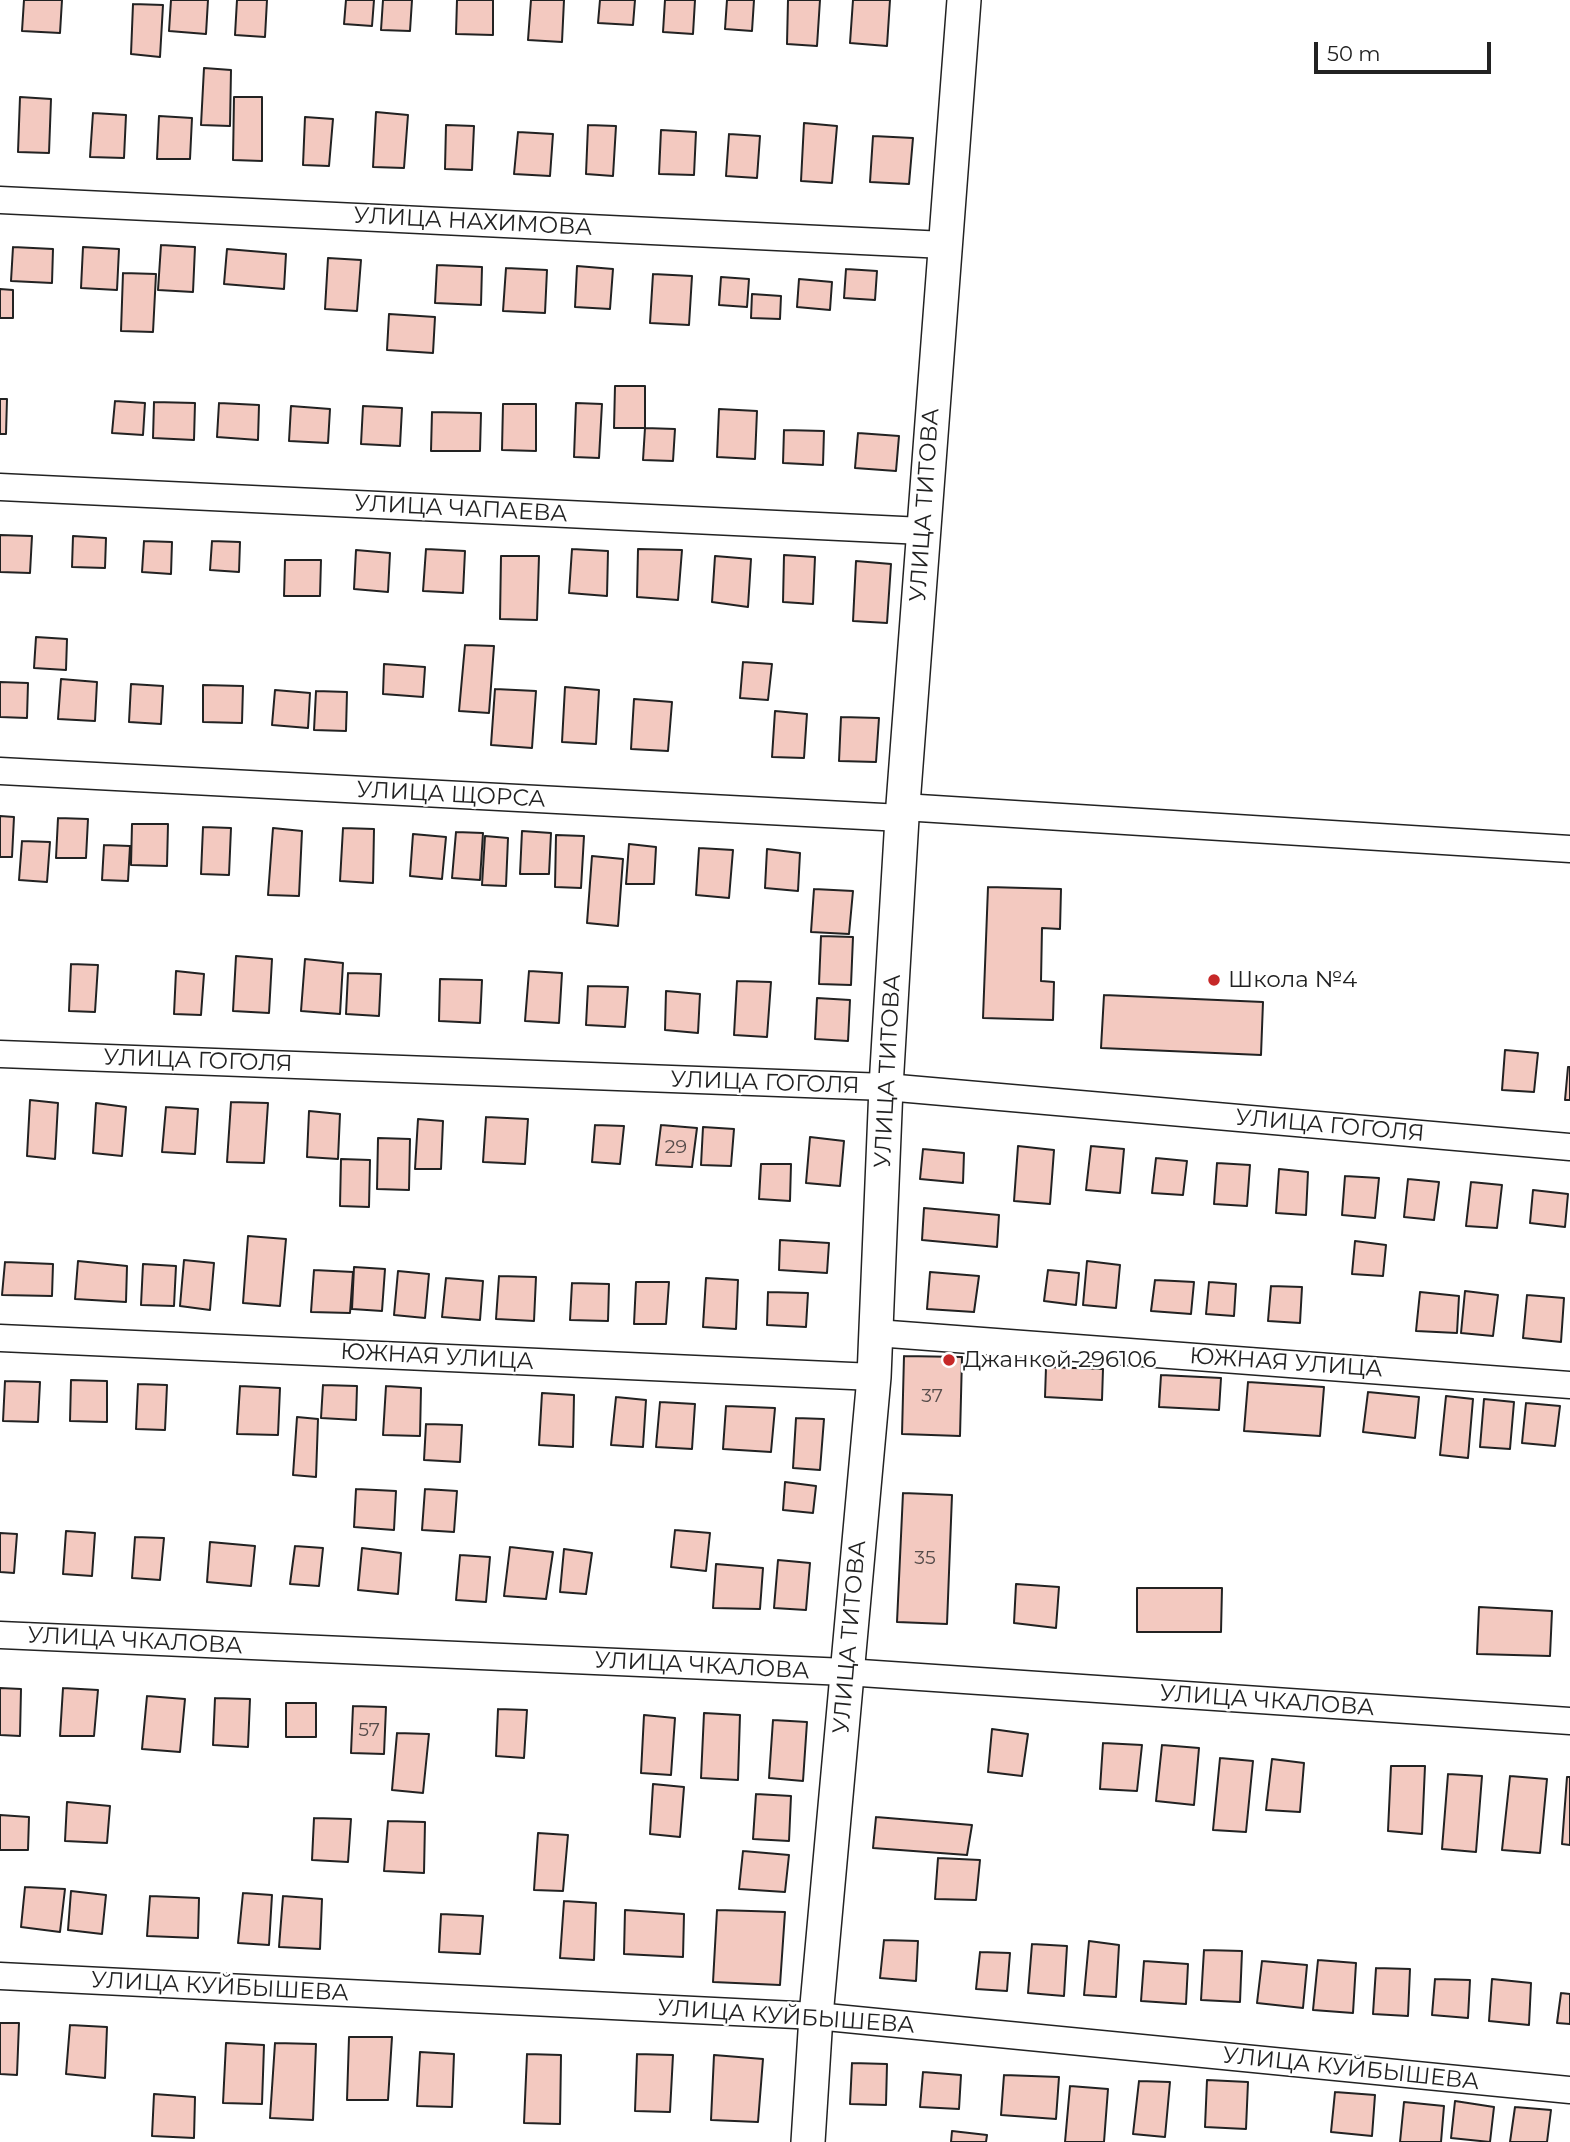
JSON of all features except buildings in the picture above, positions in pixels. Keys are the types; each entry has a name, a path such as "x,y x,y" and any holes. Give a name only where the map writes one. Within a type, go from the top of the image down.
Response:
{"main road":[{"name":"УЛИЦА ТИТОВА","path":"808,2142 816,2016 874,1377 886,1087 903,813 964,0"}],"street":[{"name":"УЛИЦА НАХИМОВА","path":"0,200 945,245"},
{"name":"УЛИЦА ЧАПАЕВА","path":"0,487 923,531"},
{"name":"УЛИЦА ЩОРСА","path":"0,771 903,813 1570,849"},
{"name":"УЛИЦА ГОГОЛЯ","path":"0,1054 886,1087 1570,1147"},
{"name":"ЮЖНАЯ УЛИЦА","path":"876,1333 1570,1385"},
{"name":"ЮЖНАЯ УЛИЦА","path":"0,1338 874,1377"},
{"name":"УЛИЦА ЧКАЛОВА","path":"0,1635 846,1672 1570,1721"},
{"name":"УЛИЦА КУЙБЫШЕВА","path":"0,1976 816,2016 1570,2090"}],"place":[{"name":"Школа №4","path":"1214,980"},
{"name":"Джанкой 296106","path":"949,1360"}]}
